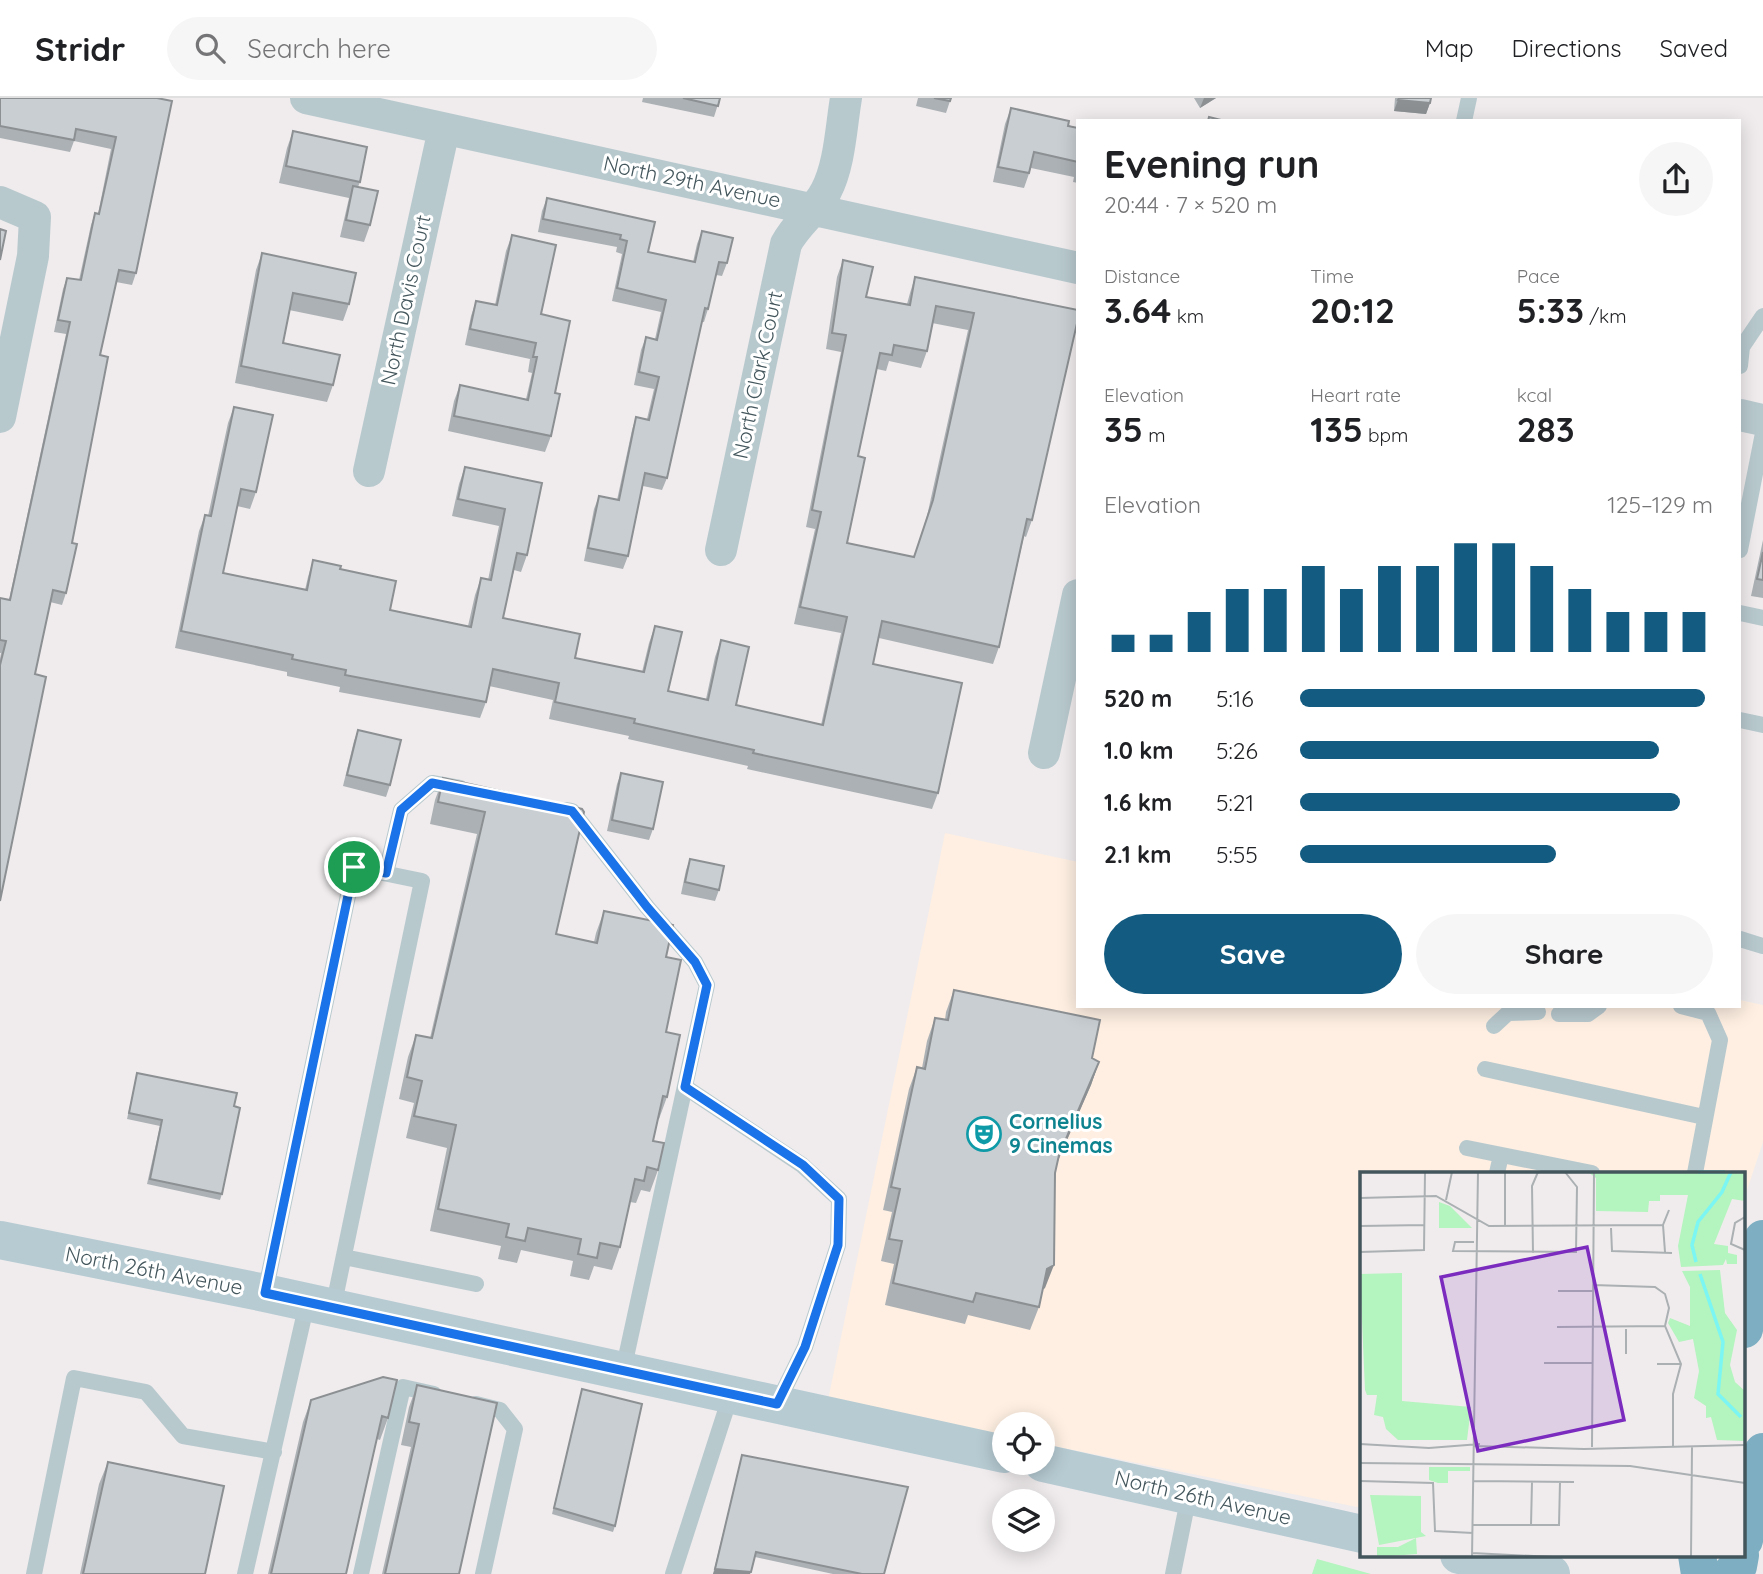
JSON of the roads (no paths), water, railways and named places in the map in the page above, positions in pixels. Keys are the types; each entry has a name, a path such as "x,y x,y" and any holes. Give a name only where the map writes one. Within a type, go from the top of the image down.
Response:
{"highway":[{"path":"1746,1320 1763,1239"},
{"path":"1746,1531 1763,1452"},
{"path":"1697,1556 1700,1574"},
{"path":"1731,1574 1738,1566 1741,1556"}],"street":[{"name":"North 29th Avenue","path":"306,98 387,107 444,129 1076,268"},
{"name":"North Clark Court","path":"721,550 786,244 794,227 826,192 832,175 846,98"},
{"name":"North Davis Court","path":"369,471 444,129"},
{"path":"0,202 34,217 33,256 0,417"},
{"path":"1741,415 1763,420"},
{"path":"1044,753 1076,604"},
{"name":"North 26th Avenue","path":"0,1240 265,1293 992,1451"},
{"name":"North 26th Avenue","path":"1055,1466 1360,1534"},
{"path":"1464,1556 1551,1574"}],"lane":[{"path":"1464,119 1469,98"},
{"path":"1741,356 1742,347 1763,316"},
{"path":"1741,544 1763,433"},
{"path":"1741,613 1763,618"},
{"path":"1741,720 1763,725"},
{"path":"386,873 401,810 432,783 470,790"},
{"path":"547,806 572,811 647,907 695,962 707,985 623,1371"},
{"path":"245,1574 274,1452 320,1306 344,1257 422,881 354,867 265,1293"},
{"path":"1741,939 1763,946"},
{"path":"1559,1014 1588,1014 1596,1008"},
{"path":"1689,1008 1708,1013 1720,1041 1695,1172"},
{"path":"1494,1026 1508,1013 1538,1012"},
{"path":"1485,1069 1704,1117"},
{"path":"685,1087 803,1165 839,1199 838,1245 805,1347 777,1404"},
{"path":"1467,1147 1587,1172"},
{"path":"1497,1172 1501,1155"},
{"path":"344,1257 476,1284"},
{"path":"34,1574 74,1378 146,1392 183,1436 274,1452"},
{"path":"361,1574 403,1387 500,1410 515,1429 483,1574"},
{"path":"673,1574 731,1394"},
{"path":"1173,1574 1189,1495"}],"place":[{"name":"Cornelius 9 Cinemas","path":"984,1134"}]}
